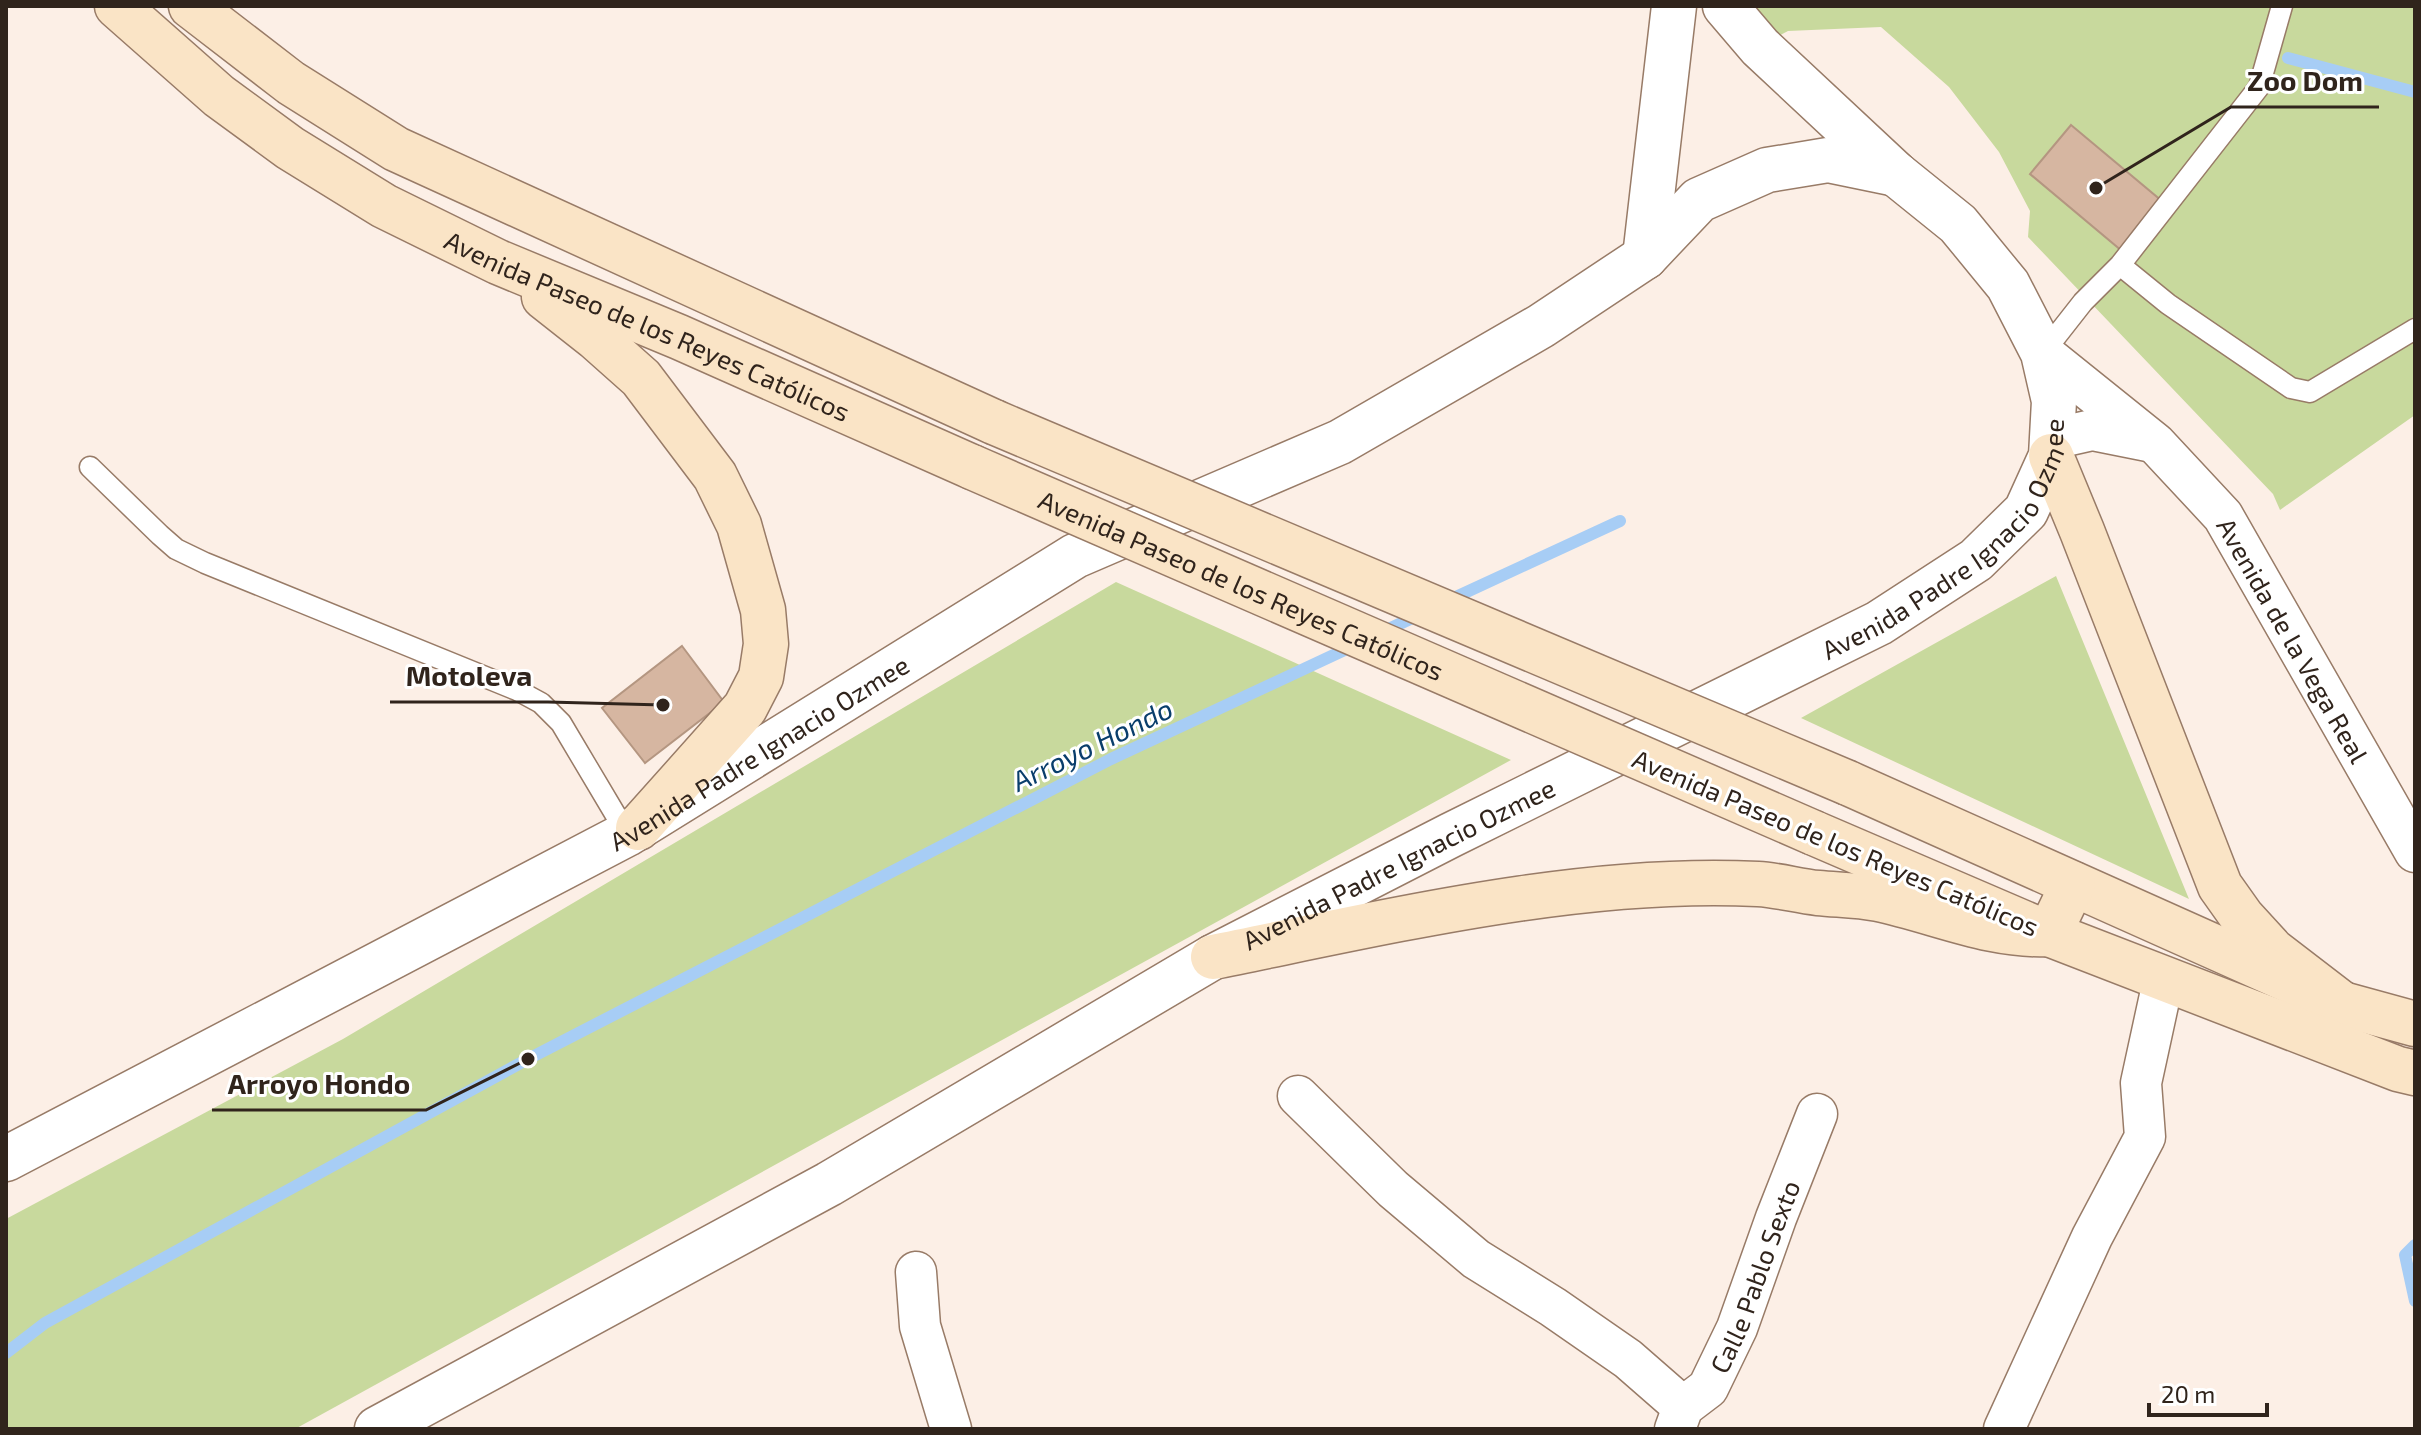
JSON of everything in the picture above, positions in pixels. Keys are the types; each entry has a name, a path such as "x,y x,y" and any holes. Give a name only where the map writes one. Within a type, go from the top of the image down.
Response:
{"main road":[{"name":"Avenida Paseo de los Reyes Católicos","path":"117,6 219,96 290,148 384,206 498,262 679,337 2049,934 2406,1071"},
{"name":"Avenida Paseo de los Reyes Católicos","path":"191,6 291,83 396,149 994,422 1848,783 2342,1004 2410,1023"},
{"path":"498,262 596,338 641,378 682,429 715,476 739,525 763,610 766,644 761,677 745,708 633,831"},
{"path":"2051,448 2220,886 2242,917 2273,951 2342,1004"},
{"path":"1213,957 1513,901 1608,888 1702,884 1760,884 1876,899 1962,922 2027,935 2049,934 2073,884"}],"street":[{"path":"1645,257 1674,6"},
{"path":"1725,6 1760,47 1896,174"},
{"name":"Avenida Padre Ignacio Ozmee","path":"6,1159 633,831 1075,556 1340,442 1541,326 1645,257 1699,200 1767,170 1828,160 1896,174 1958,224 2008,285 2043,353 2054,401 2051,448 2026,511 1976,560 1879,623 1213,957 829,1184 377,1429"},
{"name":"Avenida de la Vega Real","path":"2043,353 2155,443 2223,516 2415,852"},
{"path":"2051,448 2092,430 2155,443"},
{"path":"2004,1429 2092,1237 2145,1137 2141,1083 2164,977"},
{"path":"1298,1096 1393,1189 1476,1259 1628,1359 1679,1418"},
{"name":"Calle Pablo Sexto","path":"1679,1418 1708,1388 1737,1328 1817,1114"},
{"path":"916,1272 920,1326 951,1429"}],"lane":[{"path":"2043,353 2083,302 2120,265 2259,87 2282,6"},
{"path":"2120,265 2168,304 2291,388 2310,392 2415,329"},
{"path":"90,467 176,549 517,690 541,703 561,723 633,831"}],"green space":[{"path":"1741,6 2415,6 2415,415 2280,510 2273,494 2028,237 2030,211 1999,152 1949,87 1881,27 1788,31 1769,41"},
{"path":"2056,576 2189,899 1801,718"},
{"path":"1116,582 1511,760 295,1429 6,1429 6,1219 343,1039"}],"building":[{"path":"2071,125 2163,202 2122,251 2030,174"},
{"path":"682,646 724,702 645,763 602,708"}],"waterway":[{"path":"2288,58 2415,92"},
{"name":"Arroyo Hondo","path":"1445,602 1620,521"},
{"name":"Arroyo Hondo","path":"1380,633 1421,614"},
{"name":"Arroyo Hondo","path":"6,1353 45,1323 528,1059 1111,759 1353,646"},
{"path":"2415,1245 2405,1255 2415,1301"}],"place":[{"name":"Zoo Dom","path":"2096,188"},
{"name":"Motoleva","path":"663,705"},
{"name":"Arroyo Hondo","path":"528,1059"}]}
